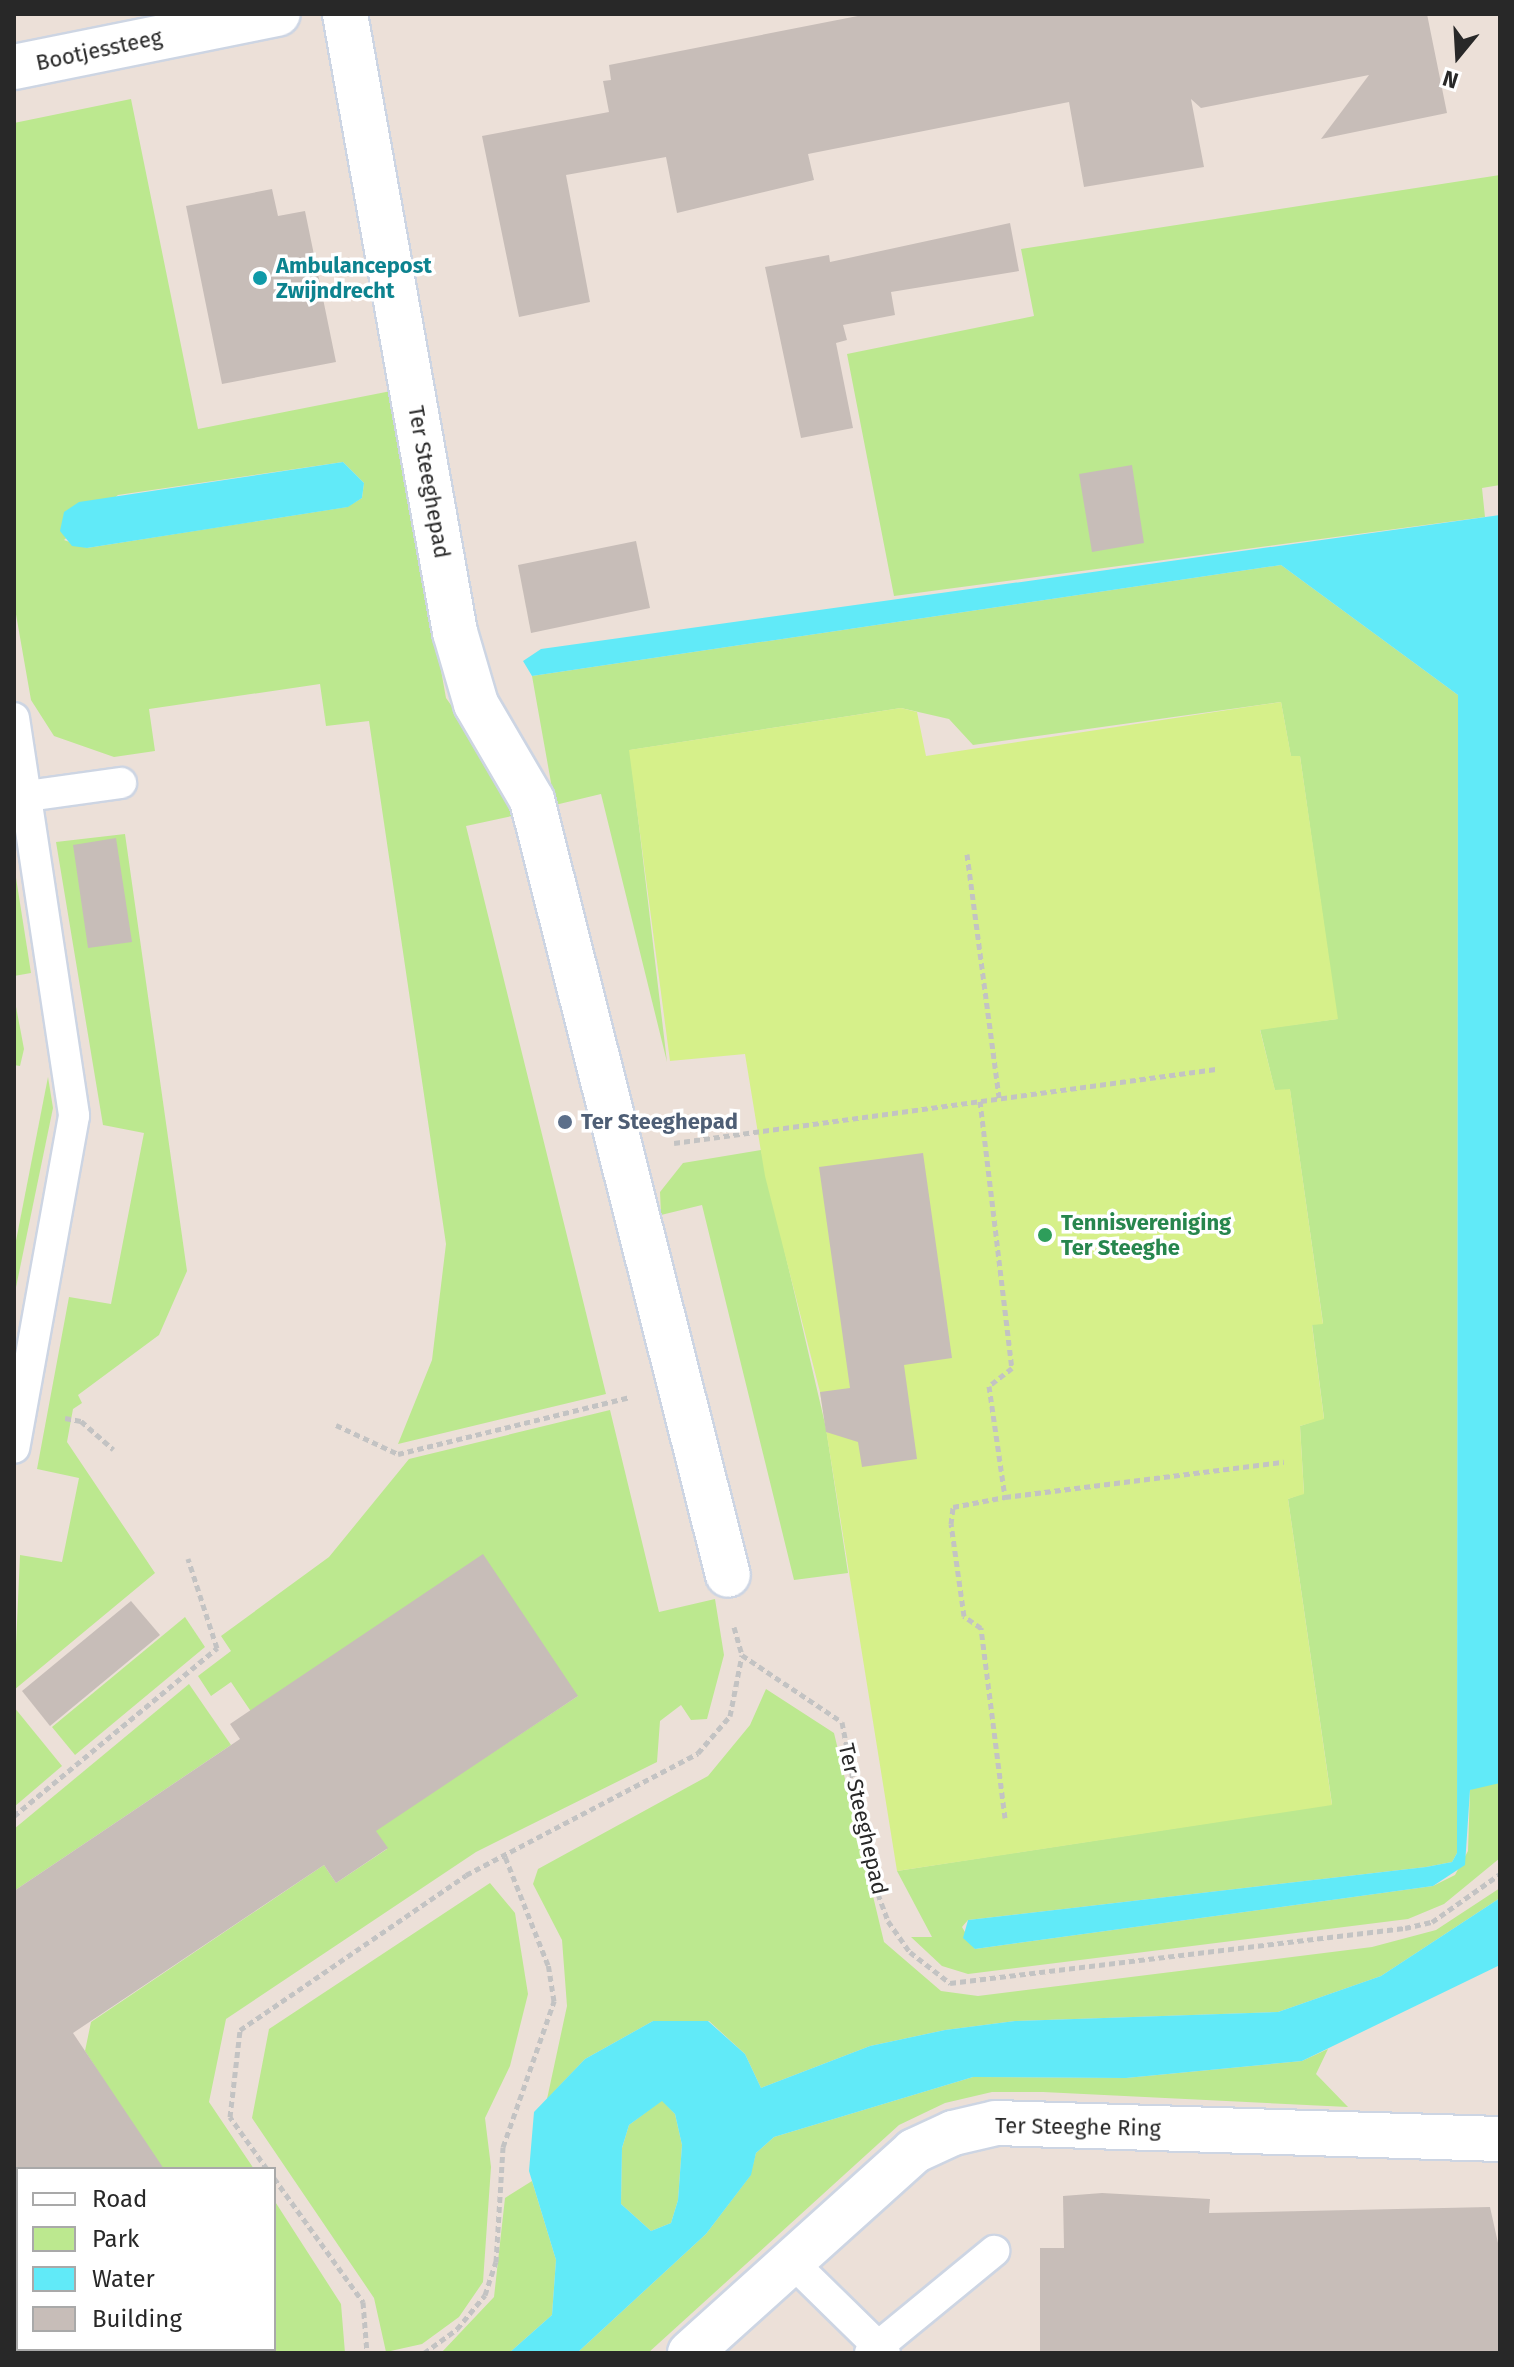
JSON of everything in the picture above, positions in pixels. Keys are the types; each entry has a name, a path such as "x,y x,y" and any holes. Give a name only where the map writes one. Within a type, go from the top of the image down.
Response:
{"street":[{"name":"Bootjessteeg","path":"14,67 278,14"},
{"name":"Ter Steeghepad","path":"345,14 455,632 476,704 532,800 728,1575"},
{"name":"Ter Steeghe Ring","path":"690,2353 914,2151 996,2123 1500,2139"}],"lane":[{"path":"14,718 74,1116 14,1448"},
{"path":"27,796 121,783"},
{"path":"792,2262 878,2351 994,2251"}],"path":[{"path":"967,854 999,1098"},
{"path":"621,1151 1216,1069"},
{"path":"980,1101 1012,1368 989,1386 1005,1497"},
{"path":"336,1425 398,1454 681,1385"},
{"path":"21,1409 81,1421 113,1449"},
{"path":"1005,1818 981,1628 964,1616 951,1524 953,1507 1005,1497 1284,1462"},
{"path":"14,1816 217,1648 188,1559"},
{"path":"266,2167 230,2117 240,2030 504,1854 698,1753 730,1716 742,1655 726,1599 728,1575"},
{"name":"Ter Steeghepad","path":"742,1655 842,1722 871,1875 888,1921 910,1952 950,1983 1405,1928 1432,1922 1500,1874"},
{"path":"424,2353 485,2295 496,2262 503,2147 554,2001 548,1965 504,1854"},
{"path":"276,2181 363,2302 367,2353"}],"green space":[{"path":"131,99 198,429 391,391 446,698 499,772 512,816 466,826 606,1394 398,1444 432,1360 446,1244 369,721 326,726 320,684 149,709 155,751 114,757 54,736 31,700 14,603 14,123","holes":["343,462 364,483 362,498 347,507 87,548 64,540 118,495"]},
{"path":"1500,175 1500,485 1482,488 1485,517 894,596 847,354 1034,316 1021,249"},
{"path":"1281,565 1458,695 1457,1853 1452,1862 1426,1867 968,1920 962,1927 975,1949 1433,1886 1455,1875 1468,1851 1470,1790 1480,1784 1500,1783 1500,1858 1444,1904 1408,1919 968,1974 942,1966 911,1937 932,1937 897,1871 1332,1804 1288,1499 1304,1493 1300,1426 1324,1418 1312,1324 1323,1323 1290,1090 1275,1091 1260,1029 1337,1019 1300,756 1291,757 1281,702 973,745 949,719 901,708 630,750 667,1062 601,794 555,805 532,676"},
{"name":"Tennisvereniging Ter Steeghe","path":"1281,702 1291,756 1300,756 1338,1019 1260,1030 1275,1090 1290,1089 1323,1324 1312,1325 1324,1419 1300,1426 1304,1494 1288,1499 1332,1805 897,1871 820,1392 765,1176 745,1054 670,1061 629,750 901,708 917,712 926,756"},
{"path":"125,834 187,1271 159,1335 78,1395 82,1403 73,1409 67,1442 155,1573 14,1690 20,1555 62,1562 79,1478 37,1469 69,1297 111,1304 144,1133 103,1125 56,842"},
{"path":"14,865 31,973 14,976"},
{"path":"14,996 24,1049 20,1066 14,1065"},
{"path":"48,1077 53,1108 14,1297 14,1251"},
{"path":"761,1150 826,1428 848,1573 794,1580 702,1205 661,1215 660,1192 683,1163"},
{"path":"610,1410 659,1612 715,1599 724,1655 707,1719 691,1720 681,1705 660,1721 657,1762 476,1852 226,2019 209,2102 253,2167 160,2167 85,2051 91,2022 324,1865 336,1883 387,1849 375,1830 578,1696 260,1725 231,1682 211,1696 198,1676 231,1651 221,1636 329,1557 409,1459"},
{"path":"185,1617 205,1647 75,1755 52,1727"},
{"path":"189,1684 231,1745 14,1891 14,1829"},
{"path":"766,1689 834,1733 884,1942 941,1991 978,1996 1372,1947 1436,1930 1500,1888 1500,1898 1381,1976 1278,2012 1015,2021 945,2030 870,2046 761,2088 745,2054 709,2021 653,2021 585,2059 547,2099 567,2006 562,1940 533,1884 538,1869 708,1776 750,1725"},
{"path":"14,1707 62,1766 14,1807"},
{"path":"490,1883 515,1913 528,1994 510,2066 485,2118 491,2167 483,2282 459,2317 422,2344 386,2352 374,2298 252,2118 269,2029"},
{"path":"1328,2049 1316,2074 1348,2107 1043,2092 992,2092 945,2103 899,2125 648,2353 577,2353 706,2234 750,2176 756,2153 774,2137 973,2077 1126,2078 1302,2061"},
{"path":"662,2100 675,2114 682,2145 678,2200 671,2223 651,2231 621,2204 622,2148 629,2125"},
{"path":"532,2181 556,2260 552,2315 509,2353 441,2353 494,2297 505,2198"},
{"path":"276,2203 341,2304 345,2353 225,2353 276,2351"},
{"path":"14,2231 16,2351 96,2353 14,2353"}],"water":[{"path":"343,462 364,483 362,498 348,507 87,548 72,546 60,531 64,512 79,502"},
{"path":"1500,515 1500,1783 1470,1790 1465,1865 1433,1886 975,1949 963,1938 968,1920 1426,1867 1452,1862 1457,1853 1458,695 1281,565 532,676 523,661 541,649"},
{"path":"1500,1898 1500,1965 1302,2061 1126,2078 973,2077 774,2137 756,2153 751,2175 706,2234 577,2353 509,2353 552,2315 556,2260 529,2171 534,2112 585,2059 653,2021 708,2021 745,2054 761,2088 870,2046 945,2030 1015,2021 1278,2012 1381,1976","holes":["662,2101 675,2114 682,2145 678,2200 671,2223 651,2231 621,2204 622,2148 629,2125"]}],"building":[{"path":"868,14 1427,14 1447,113 1321,139 1369,75 1201,108 1191,99 1204,167 1084,187 1069,102 808,154 814,180 677,213 666,157 566,175 590,302 519,317 482,136 609,112 603,81 611,80 609,65"},
{"name":"Ambulancepost Zwijndrecht","path":"272,189 278,216 305,211 336,362 222,384 186,206"},
{"path":"1010,223 1019,271 891,292 895,315 843,325 847,340 836,343 853,428 801,438 765,267 829,255 830,262"},
{"path":"1132,465 1144,543 1092,552 1079,474"},
{"path":"636,541 650,608 531,633 518,565"},
{"path":"116,838 132,942 88,948 73,845"},
{"path":"923,1153 952,1358 904,1365 917,1459 862,1467 858,1442 826,1432 820,1392 850,1388 819,1167"},
{"path":"483,1554 578,1696 376,1831 388,1848 336,1883 324,1865 73,2033 163,2167 14,2169 14,1891 240,1739 230,1724"},
{"path":"131,1601 160,1635 50,1726 22,1691"},
{"path":"1102,2193 1210,2199 1209,2213 1490,2207 1498,2243 1499,2353 1040,2353 1040,2248 1064,2248 1063,2196"}],"place":[{"name":"Ambulancepost Zwijndrecht","path":"260,278"},
{"name":"Ter Steeghepad","path":"565,1122"},
{"name":"Tennisvereniging Ter Steeghe","path":"1045,1235"}]}
